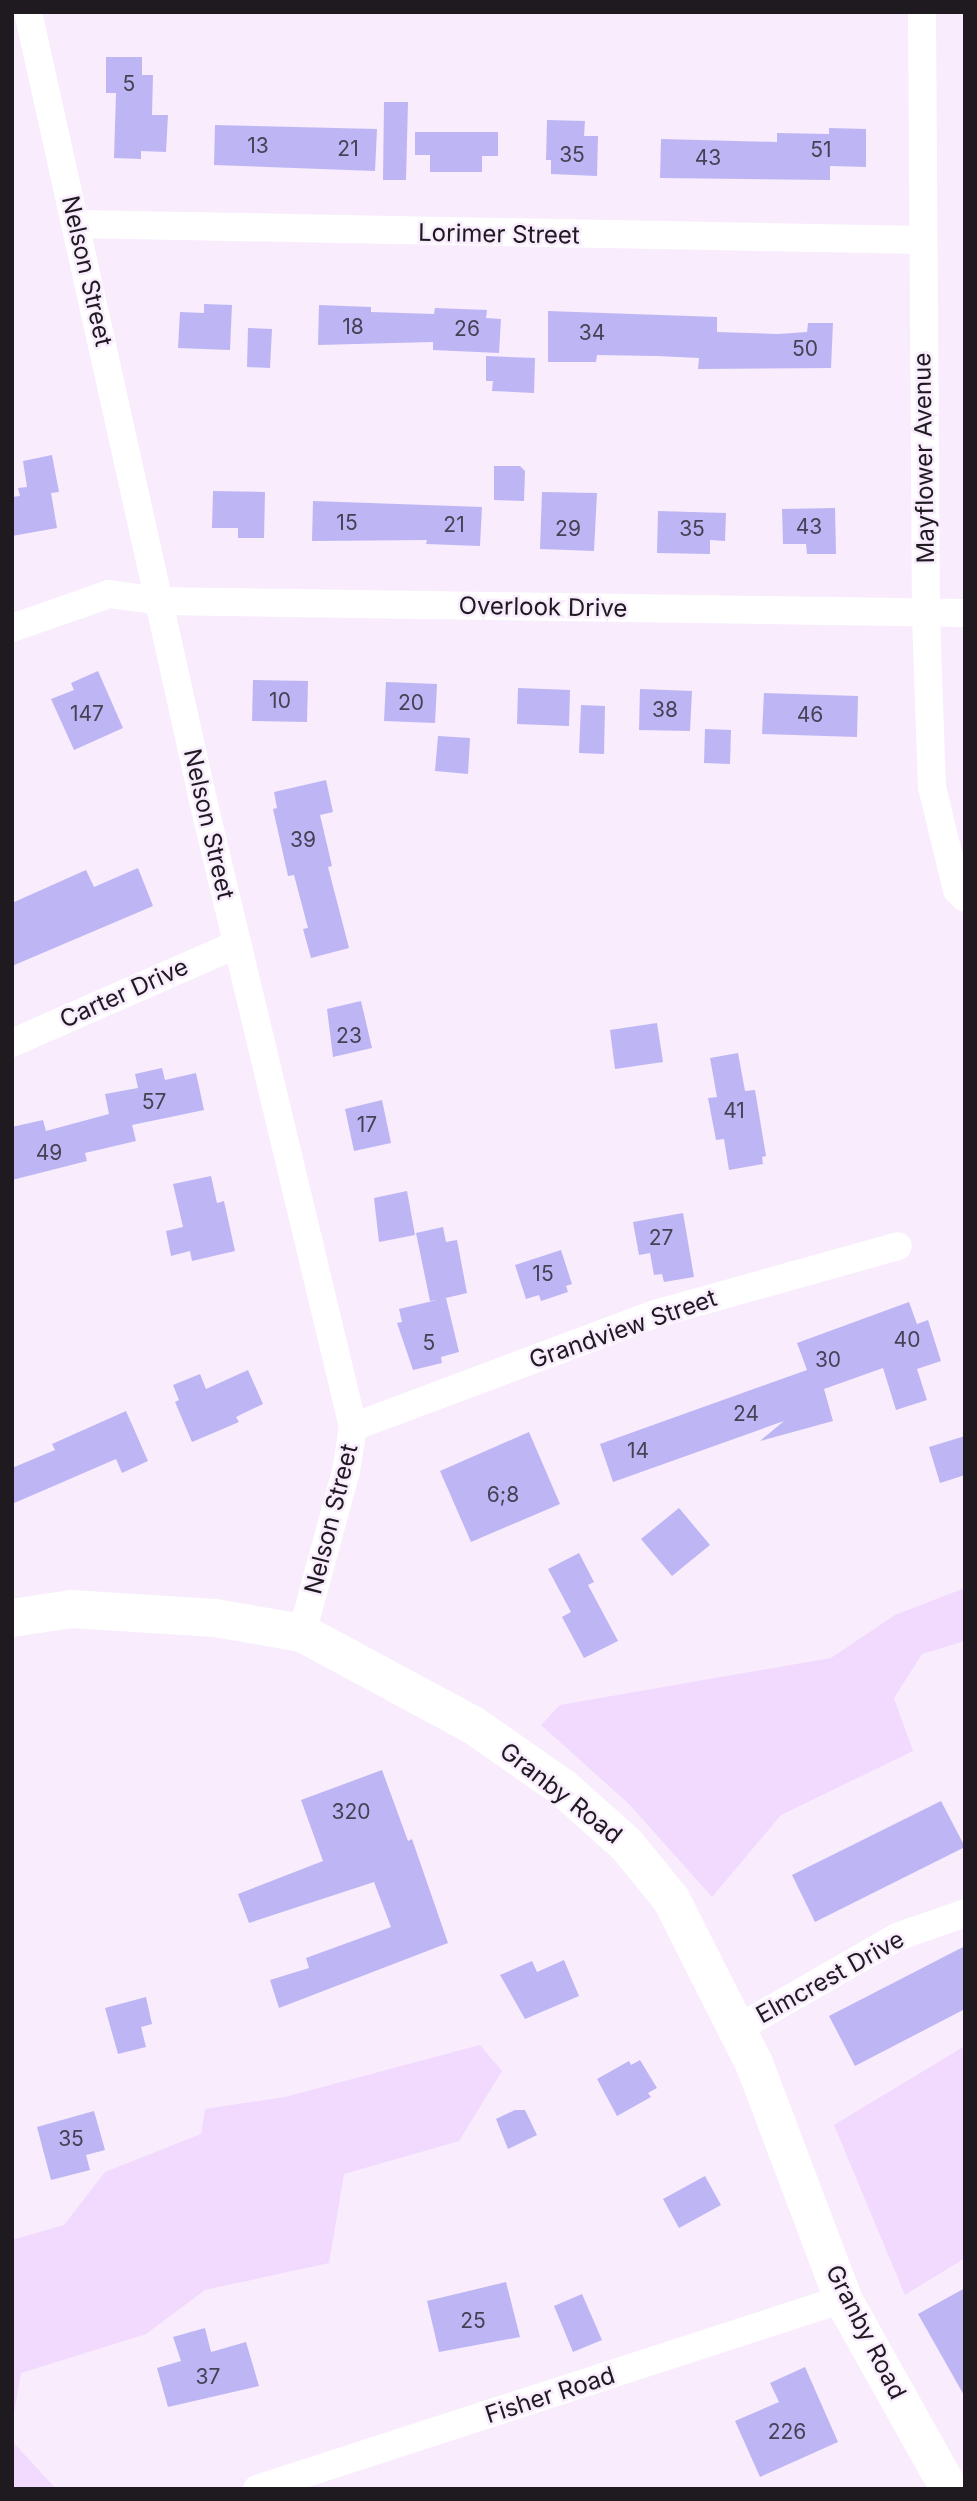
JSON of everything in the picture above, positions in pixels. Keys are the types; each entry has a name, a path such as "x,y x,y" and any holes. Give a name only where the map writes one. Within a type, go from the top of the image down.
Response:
{"main road":[{"name":"Granby Road","path":"12,1618 72,1609 215,1618 302,1633 472,1725 562,1787 626,1844 671,1899 737,2029 754,2063 843,2299 949,2489"}],"street":[{"name":"Nelson Street","path":"28,12 237,944 353,1427 346,1471 302,1633"},
{"name":"Mayflower Avenue","path":"922,12 926,615 932,787 957,890 965,898"},
{"name":"Lorimer Street","path":"77,224 922,240"},
{"name":"Overlook Drive","path":"12,628 109,594 161,601 926,615 965,613"},
{"name":"Carter Drive","path":"12,1043 237,944"},
{"name":"Grandview Street","path":"353,1427 655,1314 898,1246"},
{"name":"Elmcrest Drive","path":"737,2029 897,1937 965,1913"},
{"name":"Fisher Road","path":"257,2489 843,2299"}],"shaded area":[{"path":"965,1588 965,1641 922,1654 894,1698 913,1751 781,1815 712,1897 629,1804 541,1725 560,1705 831,1658 895,1615"},
{"path":"480,2045 502,2071 459,2141 344,2174 329,2263 205,2290 146,2334 21,2373 12,2424 12,2240 64,2225 105,2172 201,2134 205,2109 285,2097"},
{"path":"965,2046 965,2258 905,2295 834,2125"},
{"path":"12,2441 56,2489 12,2489"}],"building":[{"path":"106,57 142,57 142,75 153,75 152,115 168,115 166,152 141,151 141,159 114,158 116,93 106,93"},
{"path":"384,102 408,102 406,180 383,180"},
{"path":"547,120 585,121 584,136 598,136 597,176 551,174 551,160 546,160"},
{"path":"215,125 377,129 375,171 214,165"},
{"path":"829,128 866,129 866,167 830,166 830,180 660,178 661,139 777,142 777,133 829,134"},
{"path":"415,132 498,132 498,156 482,156 482,172 430,172 430,155 415,155"},
{"path":"204,304 232,305 230,350 178,348 180,312 204,313"},
{"path":"319,305 371,307 371,312 434,314 435,308 487,310 486,318 501,319 499,353 433,350 433,342 318,345"},
{"path":"548,311 717,317 717,332 807,332 808,323 833,323 831,368 698,369 699,358 657,356 597,355 596,362 548,362"},
{"path":"248,328 272,329 270,368 247,367"},
{"path":"486,356 535,358 534,393 492,391 493,381 486,381"},
{"path":"52,455 59,492 51,493 57,528 12,536 12,497 20,496 18,488 27,487 23,461"},
{"path":"494,466 520,466 525,471 524,501 494,500"},
{"path":"213,491 265,492 264,538 238,538 238,528 212,528"},
{"path":"542,492 597,493 594,551 540,549"},
{"path":"313,501 482,507 480,546 426,544 427,540 312,541"},
{"path":"835,508 836,554 807,554 806,544 783,544 782,509"},
{"path":"658,511 726,513 725,541 710,540 710,554 657,553"},
{"path":"98,671 123,728 74,750 51,699 74,690 71,683"},
{"path":"253,680 308,681 307,722 252,721"},
{"path":"386,682 437,684 435,723 384,721"},
{"path":"518,688 570,690 569,726 517,724"},
{"path":"640,689 692,691 690,731 639,730"},
{"path":"764,693 858,696 857,737 762,734"},
{"path":"581,705 605,706 604,754 579,753"},
{"path":"705,729 731,730 730,764 704,763"},
{"path":"438,736 470,738 468,774 435,771"},
{"path":"326,780 333,812 320,815 332,866 328,867 349,948 311,958 303,929 308,928 294,875 288,876 273,809 277,808 274,792"},
{"path":"138,868 153,906 12,966 12,903 86,870 94,887"},
{"path":"361,1001 372,1048 333,1057 327,1009"},
{"path":"657,1023 663,1062 615,1069 610,1030"},
{"path":"738,1053 745,1091 755,1090 766,1156 762,1157 763,1164 729,1170 724,1139 716,1140 708,1098 717,1097 710,1058"},
{"path":"162,1068 165,1080 196,1073 204,1110 132,1125 136,1141 85,1153 87,1161 12,1180 12,1127 43,1120 46,1131 109,1114 105,1094 138,1088 135,1074"},
{"path":"382,1100 391,1143 354,1151 345,1109"},
{"path":"211,1176 217,1203 224,1201 235,1251 192,1261 190,1251 171,1256 166,1231 183,1227 173,1184"},
{"path":"407,1191 415,1235 379,1242 374,1198"},
{"path":"683,1213 694,1277 664,1282 662,1274 654,1275 650,1253 639,1255 633,1222"},
{"path":"443,1227 446,1242 457,1240 467,1293 446,1298 459,1352 441,1357 442,1363 413,1370 397,1323 402,1322 399,1309 437,1300 430,1301 416,1233"},
{"path":"561,1250 572,1284 566,1286 568,1292 541,1301 539,1295 526,1299 515,1265"},
{"path":"909,1302 917,1324 928,1320 941,1361 917,1369 927,1400 896,1410 883,1368 824,1389 833,1421 760,1441 784,1421 613,1482 600,1444 807,1370 797,1343"},
{"path":"248,1370 263,1404 236,1417 239,1422 192,1442 175,1402 179,1400 173,1385 200,1374 206,1389"},
{"path":"126,1411 148,1461 122,1473 116,1459 12,1504 12,1468 55,1450 52,1444"},
{"path":"529,1432 560,1504 471,1542 440,1471"},
{"path":"965,1436 965,1475 940,1483 929,1447"},
{"path":"679,1508 710,1545 672,1576 641,1539"},
{"path":"579,1553 594,1582 588,1585 618,1641 584,1658 562,1617 571,1612 548,1569"},
{"path":"382,1770 408,1841 412,1839 448,1943 279,2008 270,1980 309,1968 306,1958 391,1927 374,1882 249,1923 238,1894 323,1861 301,1800"},
{"path":"941,1801 965,1847 815,1922 792,1875"},
{"path":"965,1946 965,2009 855,2066 829,2016"},
{"path":"564,1960 579,1996 525,2019 500,1975 532,1961 537,1972"},
{"path":"146,1997 152,2024 141,2027 146,2047 118,2054 105,2008"},
{"path":"640,2060 657,2088 648,2093 651,2097 617,2116 597,2079 629,2061 631,2065"},
{"path":"515,2110 525,2110 537,2135 508,2149 496,2119"},
{"path":"94,2111 105,2150 86,2155 90,2170 51,2180 37,2127"},
{"path":"705,2176 721,2205 679,2228 663,2199"},
{"path":"506,2282 520,2337 439,2352 427,2301"},
{"path":"965,2288 965,2397 918,2314"},
{"path":"582,2294 602,2340 573,2352 554,2306"},
{"path":"205,2328 211,2352 246,2342 259,2386 168,2407 157,2368 181,2361 173,2337"},
{"path":"805,2367 838,2442 760,2477 735,2421 779,2402 770,2383"}]}
